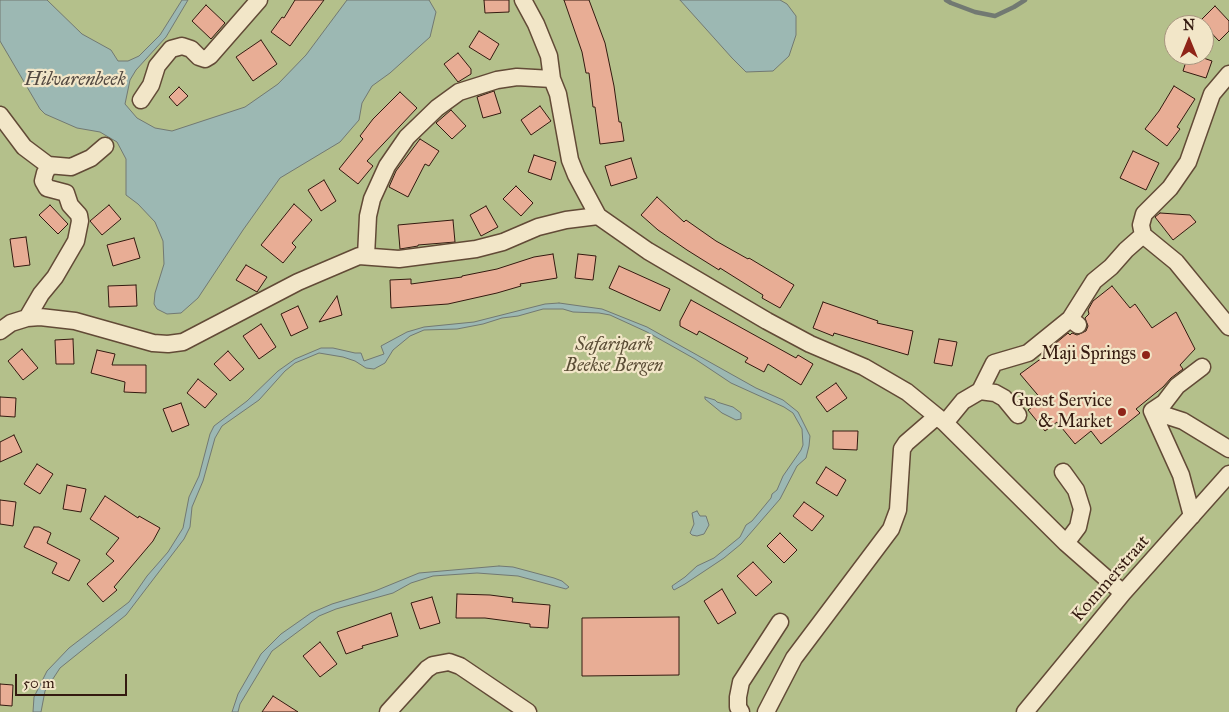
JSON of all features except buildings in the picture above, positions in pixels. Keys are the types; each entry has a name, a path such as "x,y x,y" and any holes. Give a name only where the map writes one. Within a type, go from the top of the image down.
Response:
{"street":[{"path":"141,100 151,85 157,66 171,49 182,46 191,49 199,57 205,59 214,52 259,0"},
{"path":"523,0 536,24 549,56 552,79 558,94 570,160 598,216 663,260 766,321 885,378 907,392 941,420 1066,544 1123,593"},
{"path":"1229,74 1212,94 1188,162 1170,188 1144,214 1140,225 1143,235 1176,262 1229,327"},
{"path":"366,256 368,216 372,199 387,166 407,137 437,108 459,92 497,80 517,77 552,79"},
{"path":"0,115 24,147 49,166 71,167 91,158 105,146"},
{"path":"26,318 41,294 55,277 76,240 80,221 79,215 70,205 66,193 47,188 44,181 44,173 49,166"},
{"path":"0,332 11,323 26,318 40,317 75,321 152,343 168,344 183,342 298,282 359,256 399,259 476,249 503,242 538,227 566,220 598,216"},
{"path":"766,712 794,658 891,529 898,510 902,449 906,443 941,420 963,401 980,391 994,363 1028,353 1074,322 1094,282 1143,235"},
{"path":"1152,411 1164,402 1177,386 1202,367"},
{"path":"980,391 995,392 1004,398 1018,415"},
{"path":"1152,411 1183,421 1229,448"},
{"path":"1152,411 1181,475 1192,516"},
{"path":"1063,472 1076,490 1082,509 1078,527 1066,544"},
{"name":"Kommerstraat","path":"1026,712 1123,593 1229,474"},
{"path":"741,712 738,706 741,682 780,622"},
{"path":"388,712 427,669 433,665 449,662 460,666 528,712"}],"green space":[{"name":"Safaripark Beekse Bergen","path":"0,0 1229,0 1229,712 0,712"}],"water":[{"name":"Hilvarenbeek","path":"0,0 47,0 82,34 111,50 118,61 128,61 139,56 160,35 182,0 188,0 166,37 136,70 130,80 125,104 137,118 155,128 172,131 245,107 278,84 306,55 347,0 429,0 436,12 430,37 390,73 372,86 362,103 359,120 340,142 280,178 198,298 181,313 167,314 157,309 154,304 155,293 164,264 163,241 155,222 138,204 126,195 126,159 117,142 100,132 77,128 45,114 40,109 0,41"},
{"path":"680,0 780,0 787,4 796,16 796,35 789,56 773,71 746,72"},
{"path":"559,303 602,309 647,327 756,388 783,400 798,412 810,436 806,458 797,466 780,499 741,544 724,558 685,584 673,589 672,586 697,566 714,558 740,537 746,525 752,521 777,490 783,476 801,450 803,445 802,429 793,413 784,407 731,383 695,359 647,332 610,315 573,312 563,309 543,309 457,329 424,330 410,336 393,350 385,363 374,369 366,368 355,361 343,357 319,353 295,363 285,371 259,400 222,426 215,438 203,481 192,507 190,527 184,539 126,615 60,668 45,691 41,712 33,712 34,697 47,671 69,648 129,602 147,576 168,552 183,528 189,497 199,476 210,434 214,426 247,401 278,371 295,359 321,348 361,353 364,361 384,354 381,346 407,332 424,327 474,322 545,304"},
{"path":"705,397 733,407 741,413 741,419 736,420 722,413"},
{"path":"697,511 700,516 706,516 709,525 704,534 697,536 690,533 694,524 692,513"},
{"path":"499,566 513,567 554,578 562,581 569,587 566,589 518,576 477,573 433,576 411,583 393,593 336,609 319,616 272,651 240,704 238,712 232,712 238,694 261,654 281,634 311,613 332,604 375,591 419,573"}],"waterway":[{"path":"946,0 975,12 995,16 1025,0"}],"place":[{"name":"Maji Springs","path":"1146,355"},
{"name":"Guest Service & Market","path":"1122,412"}]}
